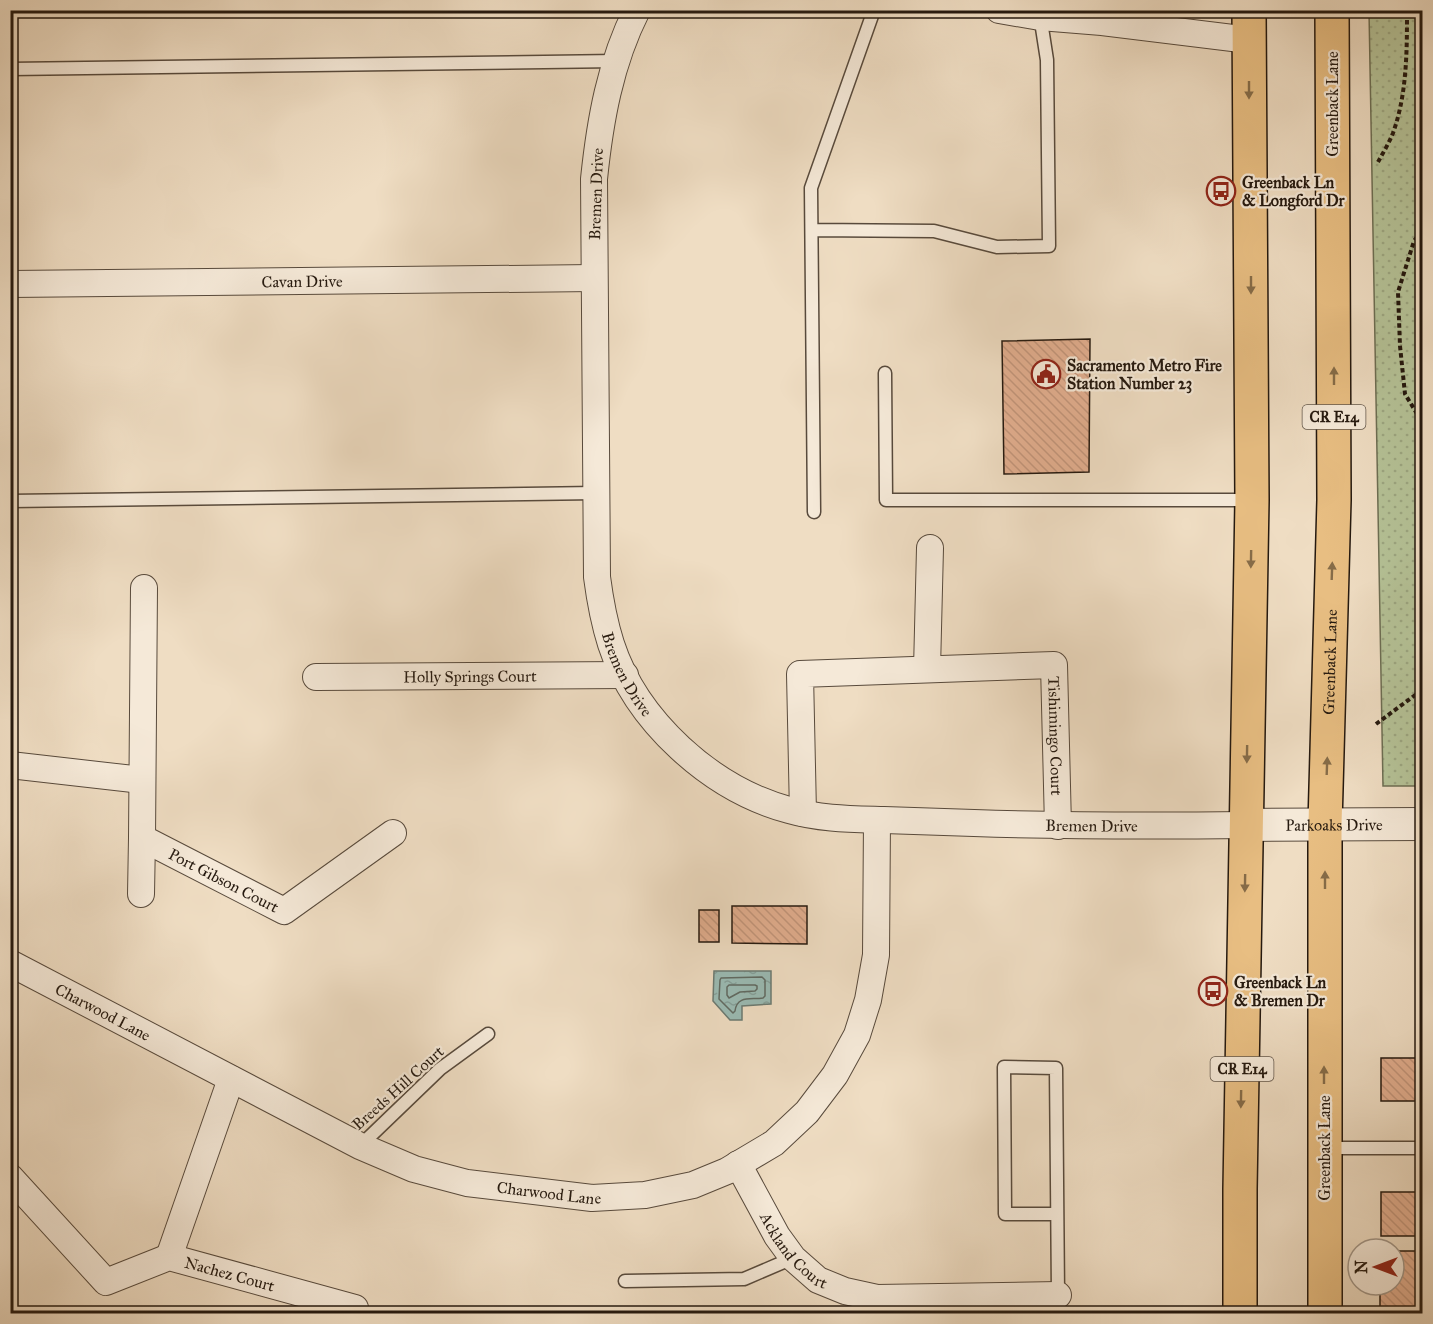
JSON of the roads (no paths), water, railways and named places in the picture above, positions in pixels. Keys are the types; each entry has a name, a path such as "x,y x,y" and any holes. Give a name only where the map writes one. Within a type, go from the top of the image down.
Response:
{"main road":[{"name":"Greenback Lane","path":"1325,1314 1325,824 1334,500 1332,10"},
{"name":"CR E14","path":"1240,1314 1240,1189 1252,500 1249,25"}],"street":[{"name":"Bremen Drive","path":"637,10 608,88 598,133 594,179 597,577 611,645 631,686 656,724 688,757 726,784 789,810 836,819 1058,826 1246,825"},
{"path":"999,10 1102,22 1249,25"},
{"name":"Cavan Drive","path":"10,284 594,278"},
{"path":"927,669 930,548"},
{"name":"Port Gibson Court","path":"141,894 144,588"},
{"name":"Tishimingo Court","path":"803,813 800,674 1054,665 1058,826"},
{"name":"Holly Springs Court","path":"316,677 625,675"},
{"path":"10,765 142,780"},
{"name":"Charwood Lane","path":"10,963 360,1146 414,1169 467,1183 592,1198 645,1195 693,1185 727,1171 774,1143 807,1112 835,1076 856,1035 868,1000 876,955 877,820"},
{"name":"Parkoaks Drive","path":"1246,825 1422,825"},
{"name":"Port Gibson Court","path":"142,838 284,911 393,834"},
{"path":"169,1257 231,1079"},
{"name":"Ackland Court","path":"738,1164 777,1236 793,1258 818,1280 845,1291 877,1298 1058,1295"},
{"name":"Nachez Court","path":"10,1177 106,1282 169,1257 355,1308"}],"lane":[{"path":"814,513 811,188 874,10"},
{"path":"812,230 934,231 997,247 1049,246 1047,60 1040,14"},
{"path":"10,69 617,61"},
{"path":"885,374 886,500 1252,500"},
{"path":"10,501 596,493"},
{"name":"Breeds Hill Court","path":"360,1146 440,1069 488,1034"},
{"path":"1057,1214 1005,1214 1004,1067 1056,1068 1058,1295"},
{"path":"1324,1148 1422,1148"},
{"path":"625,1281 744,1279 793,1258"}],"water":[{"path":"714,971 771,971 771,1004 742,1006 742,1020 730,1020 713,1001"}],"place":[{"name":"Greenback Ln & Longford Dr","path":"1221,191"},
{"name":"Sacramento Metro Fire Station Number 23","path":"1046,374"},
{"name":"Greenback Ln & Bremen Dr","path":"1213,991"}]}
